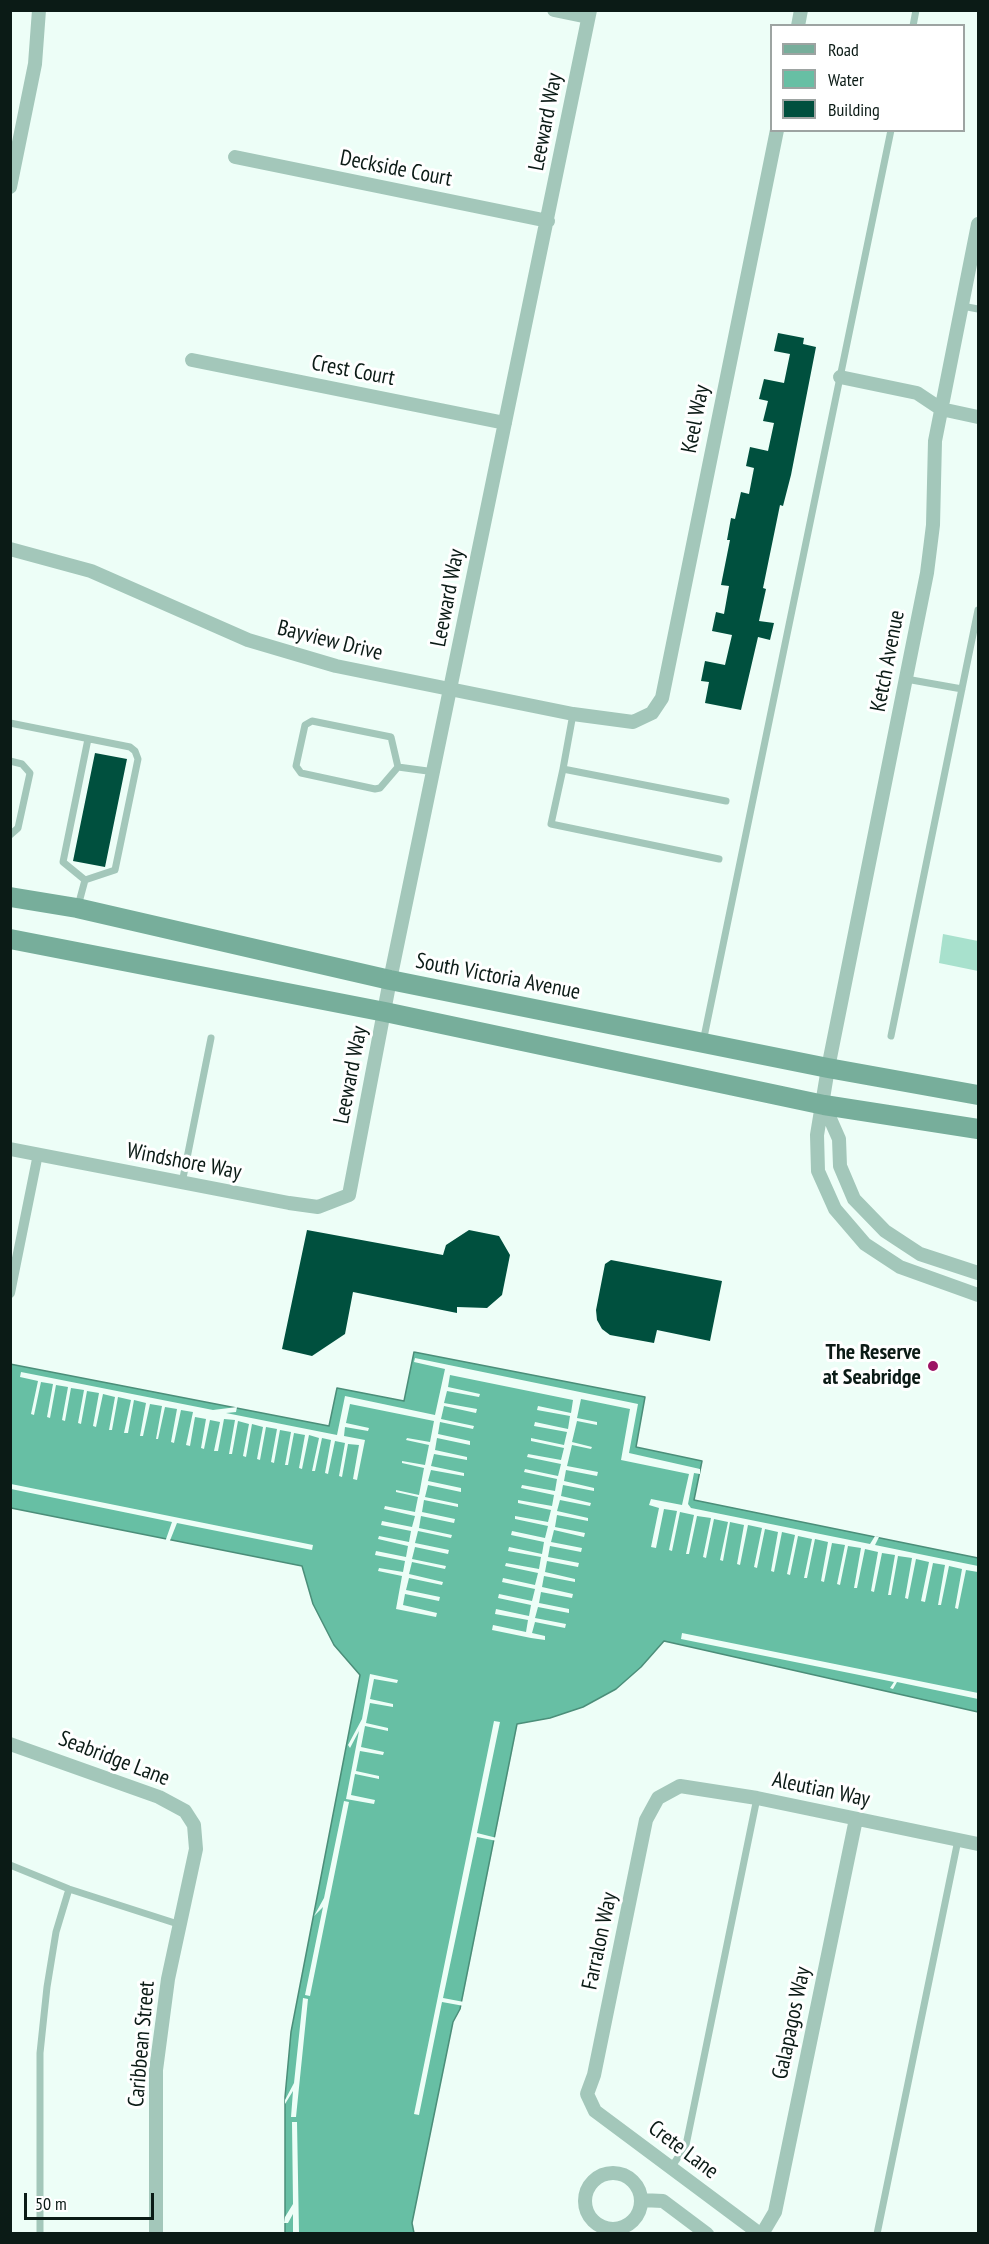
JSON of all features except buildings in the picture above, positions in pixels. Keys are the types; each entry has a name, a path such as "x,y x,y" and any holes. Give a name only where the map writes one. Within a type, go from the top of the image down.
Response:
{"main road":[{"name":"South Victoria Avenue","path":"10,897 77,908 390,980 828,1068 978,1095"},
{"path":"10,939 385,1012 824,1105 978,1129"}],"street":[{"path":"10,187 35,64 39,10"},
{"path":"554,10 589,14"},
{"name":"Leeward Way","path":"349,1195 390,980 435,772 589,14"},
{"name":"Keel Way","path":"652,713 662,698 777,132"},
{"name":"Deckside Court","path":"235,158 548,221"},
{"name":"Ketch Avenue","path":"978,224 935,441 933,525 927,573 828,1068 824,1105 817,1135 818,1171 835,1209 865,1244 900,1267 978,1295"},
{"name":"Crest Court","path":"192,360 505,423"},
{"path":"840,377 917,393 941,409 978,417"},
{"name":"Bayview Drive","path":"10,549 91,571 248,640 293,655 573,714 633,722 652,713"},
{"path":"824,1105 839,1139 840,1166 854,1199 885,1231 920,1254 978,1273"},
{"name":"Windshore Way","path":"10,1149 318,1207 349,1195"},
{"path":"10,1293 38,1154"},
{"name":"Seabridge Lane","path":"10,1744 159,1797 184,1811 194,1825"},
{"name":"Aleutian Way","path":"658,1798 680,1786 757,1798 978,1844"},
{"name":"Farralon Way","path":"587,2094 594,2075 646,1820 658,1798"},
{"name":"Galapagos Way","path":"761,2234 775,2212 856,1819"},
{"name":"Caribbean Street","path":"156,2234 156,2070 166,1990 182,1925 196,1849 194,1825"},
{"name":"Crete Lane","path":"587,2094 595,2111 761,2234"},
{"path":"607,2174 626,2176 639,2190 641,2200 636,2217 630,2223 614,2229 605,2229 591,2218 585,2202 591,2184 607,2174"},
{"path":"641,2200 663,2202 707,2234"}],"lane":[{"path":"703,1043 891,132"},
{"path":"962,306 978,309"},
{"path":"891,1036 978,610"},
{"path":"906,679 962,689"},
{"path":"573,714 550,824 719,859"},
{"path":"312,721 391,737 398,767 380,788 375,789 301,773 296,766 305,725 312,721"},
{"path":"10,723 130,747 135,751 138,759 115,870 85,880"},
{"path":"85,880 63,862 88,739"},
{"path":"10,761 22,764 30,773 18,828 10,835"},
{"path":"398,767 435,772"},
{"path":"563,769 726,801"},
{"path":"77,908 85,880"},
{"path":"182,1183 211,1038"},
{"path":"671,2168 686,2145 757,1798"},
{"path":"878,2234 958,1840"},
{"path":"10,1865 69,1890 182,1925"},
{"path":"40,2234 40,2053 56,1932 69,1890"}],"shaded area":[{"path":"943,934 978,941 978,971 939,963"}],"water":[{"path":"414,1352 645,1397 636,1447 702,1461 694,1500 978,1558 978,1712 664,1641 641,1667 616,1689 583,1707 550,1718 517,1724 460,2009 453,2022 412,2223 414,2233 285,2233 285,2097 291,2032 360,1675 334,1645 313,1604 302,1566 11,1508 10,1364 329,1426 337,1388 404,1401"}],"pier":[{"path":"415,1358 638,1404 629,1453 700,1469 700,1474 694,1473 688,1504 691,1508 870,1544 875,1536 879,1537 875,1545 978,1566 978,1572 966,1570 958,1609 955,1608 962,1569 949,1566 941,1605 938,1605 945,1565 933,1563 925,1602 921,1601 929,1562 916,1559 908,1599 905,1598 912,1558 898,1556 891,1595 888,1595 895,1555 882,1553 874,1592 871,1591 878,1552 865,1549 857,1588 854,1588 861,1548 848,1546 840,1585 837,1584 845,1545 832,1543 824,1582 821,1581 828,1542 815,1539 807,1578 804,1578 812,1539 798,1536 790,1575 787,1574 795,1535 782,1532 774,1572 771,1571 778,1532 765,1529 757,1568 754,1567 762,1528 748,1525 740,1565 737,1564 744,1525 730,1522 723,1561 720,1560 728,1522 714,1519 706,1558 703,1557 711,1518 697,1516 689,1554 686,1554 694,1515 680,1512 672,1551 669,1550 677,1511 664,1509 656,1548 651,1547 659,1508 649,1505 651,1499 682,1505 689,1474 621,1460 630,1409 581,1399 577,1418 597,1422 597,1425 577,1421 572,1442 592,1447 591,1449 572,1445 567,1466 598,1472 597,1476 566,1470 564,1481 594,1488 594,1491 563,1485 561,1496 591,1503 590,1506 560,1500 557,1511 588,1518 588,1521 557,1515 555,1527 585,1533 584,1537 554,1530 551,1542 582,1548 581,1552 550,1546 548,1557 579,1563 578,1567 547,1561 545,1572 575,1579 575,1582 544,1576 542,1587 573,1594 572,1598 541,1592 539,1603 569,1609 569,1613 538,1607 535,1618 566,1624 565,1628 535,1622 532,1633 545,1636 545,1640 531,1638 492,1630 493,1625 526,1632 528,1620 495,1614 496,1609 529,1616 531,1605 498,1598 499,1594 532,1601 535,1589 502,1582 503,1578 535,1585 538,1573 505,1566 506,1563 539,1569 541,1557 508,1551 509,1547 542,1554 544,1542 511,1535 512,1531 545,1538 548,1526 515,1519 515,1516 548,1522 551,1510 518,1503 518,1500 552,1506 554,1495 521,1488 522,1485 555,1491 557,1479 524,1472 525,1469 558,1476 561,1464 527,1457 528,1454 561,1460 564,1448 531,1441 531,1438 564,1445 567,1432 534,1426 535,1422 568,1429 570,1416 537,1410 538,1406 571,1413 573,1400 450,1375 448,1387 480,1394 479,1397 447,1391 444,1403 477,1409 476,1413 444,1406 441,1419 474,1426 473,1429 440,1422 438,1434 470,1441 470,1445 437,1438 435,1450 467,1457 467,1460 434,1454 431,1466 464,1473 464,1476 431,1470 428,1481 461,1488 461,1492 428,1485 425,1497 458,1504 458,1507 424,1500 422,1512 455,1519 454,1523 421,1516 419,1528 452,1535 451,1538 418,1531 415,1543 449,1550 448,1554 415,1547 412,1559 446,1566 445,1569 412,1562 409,1574 443,1582 442,1585 409,1578 406,1590 440,1597 439,1601 405,1594 403,1605 437,1613 436,1617 396,1609 402,1576 378,1571 379,1568 403,1572 405,1561 375,1555 376,1551 406,1557 408,1546 378,1539 379,1536 409,1542 411,1531 381,1525 382,1521 412,1527 415,1516 384,1509 385,1506 415,1512 418,1497 396,1492 396,1490 419,1495 424,1468 402,1463 402,1461 425,1465 429,1445 406,1440 407,1438 430,1442 434,1421 350,1404 346,1423 369,1428 368,1431 345,1427 344,1436 365,1440 357,1480 353,1479 359,1445 348,1444 342,1477 339,1476 345,1443 335,1441 328,1474 325,1473 331,1440 322,1438 315,1471 312,1471 319,1438 309,1435 302,1469 299,1468 305,1435 294,1433 288,1465 285,1465 291,1432 280,1430 274,1463 271,1462 277,1429 266,1427 260,1460 257,1459 263,1427 252,1424 246,1457 243,1456 249,1424 238,1421 232,1454 229,1454 235,1420 224,1419 218,1451 214,1451 220,1422 210,1420 204,1449 201,1448 206,1419 195,1417 190,1446 186,1445 193,1412 181,1410 174,1443 171,1442 177,1409 165,1407 158,1439 156,1439 162,1406 150,1404 143,1436 140,1436 146,1403 134,1400 128,1433 124,1433 131,1400 118,1397 112,1430 109,1430 115,1397 103,1394 96,1427 93,1426 99,1393 87,1391 81,1424 78,1423 84,1390 71,1388 65,1421 62,1420 68,1387 56,1385 50,1418 47,1417 53,1384 41,1382 34,1415 31,1414 38,1381 20,1377 21,1372 213,1410 237,1407 236,1412 226,1413 337,1435 345,1396 435,1415 445,1369 414,1362"},
{"path":"11,1484 313,1545 312,1550 177,1523 169,1543 165,1542 172,1522 11,1489"},
{"path":"682,1633 978,1693 978,1699 897,1682 893,1689 890,1688 894,1682 681,1639"},
{"path":"370,1674 398,1680 397,1683 374,1679 370,1699 393,1704 393,1707 370,1703 366,1723 388,1728 388,1731 365,1726 361,1747 384,1752 383,1755 360,1751 356,1771 379,1776 379,1779 355,1774 351,1795 375,1800 374,1804 346,1799 359,1731 350,1748 348,1745 362,1719"},
{"path":"494,1721 500,1722 477,1833 497,1838 497,1841 477,1837 443,1998 464,2002 464,2006 442,2002 419,2115 414,2114"},
{"path":"344,1801 349,1802 310,1996 305,1995 323,1907 314,1916 324,1898"},
{"path":"303,1998 308,1999 296,2117 291,2117 293,2091 285,2104 285,2100 294,2083"},
{"path":"292,2122 297,2122 299,2233 293,2233 293,2214 288,2223 284,2223 293,2204"}],"place":[{"name":"The Reserve at Seabridge","path":"933,1366"}]}
